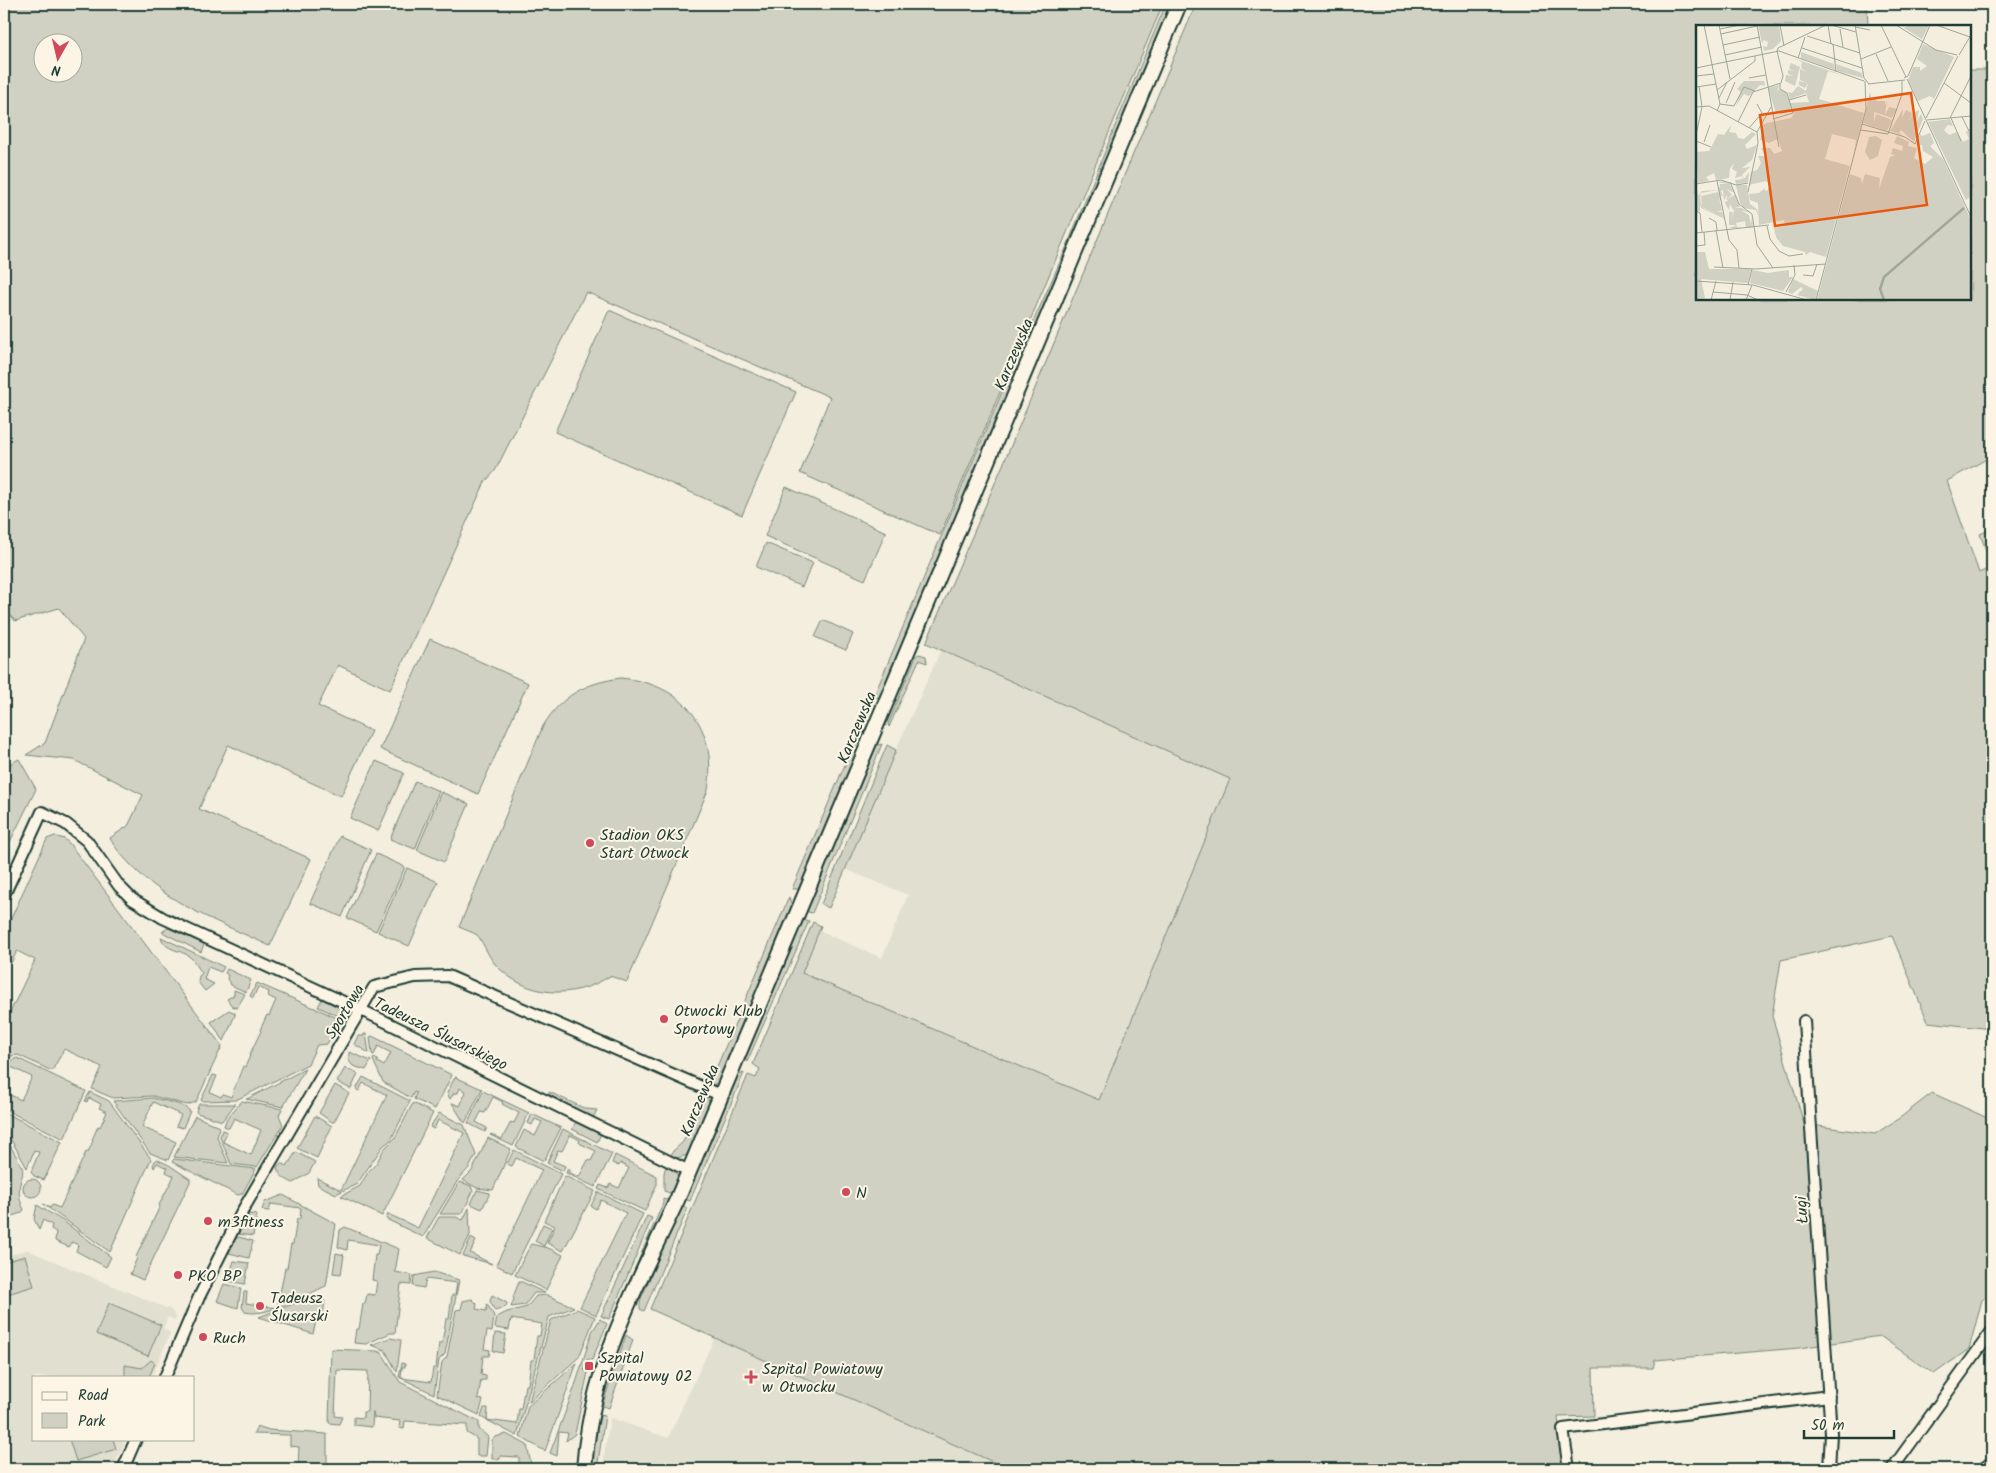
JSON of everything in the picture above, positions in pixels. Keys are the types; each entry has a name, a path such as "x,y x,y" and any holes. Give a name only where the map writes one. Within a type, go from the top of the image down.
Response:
{"main road":[{"name":"Karczewska","path":"584,1469 592,1410 604,1370 620,1328 689,1171 1179,4"}],"street":[{"name":"Tadeusza Ślusarskiego","path":"4,895 42,812 66,824 87,841 119,886 132,898 156,913 361,1010 689,1171"},
{"name":"Sportowa","path":"165,1376 199,1297 244,1208 374,986 415,977 448,976 720,1095"},
{"name":"Ługi","path":"1804,1021 1829,1396 1830,1469"},
{"path":"1892,1469 1992,1331"},
{"path":"1570,1469 1563,1429 1829,1396"},
{"path":"123,1469 136,1440"},
{"path":"1983,1469 1992,1462"}],"shaded area":[{"path":"941,650 1230,779 1098,1101 801,973 819,931 882,958 908,895 845,869"},
{"path":"27,1250 171,1310 177,1318 174,1320 168,1317 163,1328 170,1333 152,1376 32,1376 32,1440 126,1440 112,1469 4,1469 4,1257"},
{"name":"Szpital Powiatowy w Otwocku","path":"715,1337 1009,1469 603,1469 610,1418 668,1438"}],"green space":[{"path":"4,4 1163,4 940,535 800,473 830,397 586,292 495,471 485,482 390,690 338,665 318,706 371,731 341,796 228,745 199,809 311,859 270,946 194,911 177,901 143,877 121,854 110,838 128,826 143,795 74,760 26,755 45,743 84,639 59,608 15,621 4,606"},
{"path":"1166,4 1173,4 881,699 874,696 1005,385 1067,246"},
{"path":"1196,4 1867,4 1868,25 1696,25 1696,300 1971,300 1971,70 1992,70 1992,456 1947,481 1979,573 1992,567 1992,1029 1928,1022 1892,936 1781,960 1772,1016 1804,1124 1875,1134 1932,1093 1992,1120 1992,1291 1982,1300 1969,1349 1934,1374 1880,1336 1799,1348 1655,1360 1653,1368 1593,1368 1594,1416 1558,1417 1563,1469 1009,1469 650,1309 748,1075 756,1078 760,1069 753,1064 813,922 821,926 802,973 1099,1100 1230,779 926,643 1005,460"},
{"path":"609,310 796,392 742,515 555,432"},
{"path":"786,487 886,532 865,580 765,536"},
{"path":"1992,529 1992,545 1987,549 1992,557 1992,566 1980,534"},
{"path":"766,543 813,563 802,587 756,567"},
{"path":"823,620 853,634 846,650 815,637"},
{"path":"430,639 528,683 478,794 380,749"},
{"path":"919,654 926,656 927,663 919,660 889,727 888,724 916,656"},
{"name":"Stadion OKS Start Otwock","path":"621,678 643,682 663,689 679,699 692,713 701,728 707,747 710,767 708,790 627,982 610,976 596,984 566,992 550,992 535,989 521,984 507,975 495,964 477,935 459,927 543,726 550,715 576,692 596,683"},
{"path":"858,734 863,740 801,889 792,889"},
{"path":"882,744 812,913 808,912 807,907 875,746"},
{"path":"887,745 896,750 829,908 821,904"},
{"path":"19,759 36,789 4,854 4,767"},
{"path":"376,761 404,773 378,831 350,818"},
{"path":"415,781 439,791 415,849 390,839"},
{"path":"441,792 469,804 444,862 417,850"},
{"path":"55,836 69,843 222,1046 196,1102 187,1105 153,1096 113,1098 92,1089 102,1067 64,1049 52,1071 18,1055 4,1057 4,1025 35,960 17,951 11,963 4,960 4,934 47,839"},
{"path":"340,836 371,850 342,917 310,903"},
{"path":"376,854 405,867 376,931 347,918"},
{"path":"407,868 438,882 409,946 378,932"},
{"path":"789,897 793,908 720,1082 713,1085 710,1083"},
{"path":"800,921 809,921 747,1062 744,1056"},
{"path":"168,928 204,944 201,952 162,932"},
{"path":"161,937 224,967 221,972 208,967 204,979 214,984 205,991 198,982 199,976 202,973 193,960 186,954 166,945"},
{"path":"227,969 251,980 246,992 231,985 227,979 228,975 225,973"},
{"path":"257,983 340,1019 327,1044 317,1045 308,1064 236,1100 202,1101 213,1075 217,1076 210,1092 221,1097 223,1094 231,1097 243,1066 245,1067 267,1015 269,1016 276,1000 268,996 269,992 258,987 253,998 250,996"},
{"path":"234,990 245,994 237,1008 232,1006 227,999 234,995"},
{"path":"322,999 346,1011 348,1020 318,1007"},
{"path":"229,1010 235,1013 235,1015 224,1041 211,1022"},
{"path":"366,1034 369,1053 354,1044 358,1036 364,1036"},
{"path":"372,1036 452,1075 435,1109 414,1099 416,1093 414,1092 411,1098 383,1082 373,1060 374,1058 378,1060 377,1062 384,1066 391,1053 378,1046 374,1055 372,1054 370,1037"},
{"path":"349,1052 371,1061 366,1070 353,1066 349,1061"},
{"path":"17,1058 86,1091 64,1139 4,1109 4,1092 21,1100 32,1077 5,1064"},
{"path":"345,1068 358,1074 351,1089 337,1082"},
{"path":"305,1069 283,1107 246,1099 247,1099"},
{"path":"744,1073 690,1201 684,1199 736,1076"},
{"path":"363,1077 410,1101 391,1140 383,1146 357,1184 336,1194 318,1185 317,1178 341,1190 387,1095 363,1083 359,1091 356,1089"},
{"path":"455,1077 482,1089 465,1123 452,1103 460,1106 466,1092 460,1088 458,1093 454,1093 450,1099 447,1093"},
{"path":"335,1085 349,1093 334,1122 332,1122 319,1113"},
{"path":"483,1091 529,1113 513,1146 490,1135 502,1139 511,1122 514,1123 519,1113 502,1104 503,1102 493,1097 485,1113 481,1112 476,1122 487,1128 485,1132 468,1123"},
{"path":"90,1092 109,1101 151,1159 110,1252 43,1204 50,1208 52,1205 60,1208 86,1152 88,1152 98,1126 100,1127 107,1112 99,1108 101,1104 89,1098 87,1102 85,1101"},
{"path":"549,1092 586,1109 597,1110 593,1118 552,1098"},
{"path":"705,1094 709,1101 708,1108 687,1155 677,1158 671,1156 673,1151 683,1142"},
{"path":"153,1098 178,1104 190,1111 183,1128 176,1126 181,1115 153,1102 142,1127 176,1142 168,1160 150,1153 113,1101"},
{"path":"242,1101 282,1109 279,1115 283,1125 257,1167 231,1164 220,1137 222,1130 227,1132 223,1142 251,1155 261,1130 234,1118 229,1128 224,1126 227,1118"},
{"path":"413,1103 433,1113 382,1216 341,1196 360,1186 384,1149 395,1138"},
{"path":"199,1104 235,1104 222,1121 197,1113"},
{"path":"4,1112 62,1142 44,1180 34,1176 31,1172 39,1152 34,1151 27,1168 4,1127"},
{"path":"439,1113 464,1125 476,1155 469,1168 458,1180 423,1237 386,1219 388,1214 418,1228 464,1133 438,1120 434,1129 430,1127"},
{"path":"532,1114 561,1128 544,1161 516,1147 524,1130 535,1136 542,1122 535,1119 532,1125 528,1123"},
{"path":"195,1116 220,1127 217,1137 228,1163 174,1157"},
{"path":"315,1116 332,1126 317,1158 297,1148"},
{"path":"576,1122 601,1134 597,1142 572,1129"},
{"path":"563,1129 612,1154 595,1187 566,1173 568,1168 570,1169 568,1172 579,1177 588,1160 591,1161 596,1151 579,1143 580,1140 570,1135 562,1151 558,1150 553,1161 565,1166 563,1171 547,1163"},
{"path":"4,1134 22,1167 23,1174 19,1194 24,1210 21,1213 4,1219"},
{"path":"488,1138 511,1149 493,1190 477,1188 463,1180 472,1171"},
{"path":"514,1150 561,1174 512,1273 496,1265 542,1170 516,1158 512,1166 507,1164"},
{"path":"296,1152 315,1162 309,1173 293,1183 281,1175 277,1167 281,1163 287,1166"},
{"path":"615,1155 657,1176 657,1184 645,1211 598,1189 600,1185 608,1188 610,1184 619,1188 629,1168 620,1163 619,1166 612,1163"},
{"path":"156,1159 190,1179 190,1182 143,1280 130,1274 159,1205 174,1176 166,1172 167,1168 157,1163 154,1168 153,1165"},
{"path":"174,1159 256,1169 242,1194 238,1195 172,1162"},
{"path":"666,1166 679,1177 673,1194 664,1191"},
{"path":"565,1176 595,1191 563,1251 547,1243 555,1226 544,1221"},
{"path":"32,1179 38,1182 41,1188 38,1194 32,1197 26,1194 23,1188 26,1182"},
{"path":"461,1182 471,1186 473,1191 462,1214 440,1214 458,1184"},
{"path":"477,1190 490,1193 482,1209 471,1204"},
{"path":"598,1192 643,1214 596,1315 580,1307 626,1213 601,1200 596,1209 591,1206"},
{"path":"283,1195 336,1224 326,1286 277,1308 291,1244 293,1244 297,1219 300,1219 301,1208 271,1204 269,1211 262,1210 265,1202"},
{"path":"663,1198 670,1201 616,1318 615,1315 663,1203"},
{"path":"37,1205 63,1221 111,1257 106,1267 76,1251 78,1245 72,1242 69,1247 55,1241 56,1232 51,1229 52,1225 43,1220 39,1230 34,1219"},
{"path":"681,1206 687,1210 644,1311 640,1309 640,1301"},
{"path":"469,1208 470,1235 460,1255 427,1238 439,1217 456,1217 463,1220"},
{"path":"249,1214 257,1215 253,1236 238,1234"},
{"path":"647,1216 652,1218 609,1319 601,1316"},
{"path":"543,1224 552,1228 544,1246 535,1241"},
{"path":"345,1227 399,1249 395,1272 412,1275 411,1285 401,1284 395,1333 390,1333 366,1344 354,1343 356,1329 359,1329 363,1304 365,1304 367,1294 375,1295 377,1281 372,1280 375,1255 377,1255 379,1245 348,1240 347,1250 338,1247 340,1230"},
{"path":"239,1237 253,1241 249,1258 229,1253 235,1239"},
{"path":"471,1238 476,1241 470,1253 492,1264 463,1256"},
{"path":"531,1244 548,1248 563,1255 546,1290 515,1275"},
{"path":"336,1253 344,1255 341,1274 333,1273"},
{"path":"25,1256 34,1286 4,1295 4,1262"},
{"path":"234,1261 249,1263 245,1284 227,1281"},
{"path":"434,1272 459,1280 445,1354 439,1360 434,1394 401,1378 431,1382 433,1368 436,1368 439,1343 442,1343 446,1319 449,1319 452,1295 455,1295 457,1283 426,1279 424,1288 413,1286 414,1276"},
{"path":"519,1282 545,1293 534,1293 525,1305 511,1307"},
{"path":"224,1284 241,1288 238,1308 217,1301"},
{"path":"244,1292 247,1292 246,1303 277,1308 264,1312 245,1312 242,1307"},
{"path":"492,1295 507,1303 506,1307 495,1311 490,1301"},
{"path":"547,1295 574,1307 549,1317 517,1436 481,1417 484,1408 488,1408 487,1420 517,1424 525,1385 528,1385 531,1360 534,1360 537,1336 540,1336 542,1324 511,1319 509,1330 495,1328 497,1317 507,1312 527,1307 536,1296"},
{"path":"306,1299 325,1301 322,1322 316,1321 313,1334 259,1317"},
{"path":"472,1299 477,1304 476,1309 486,1311 487,1304 494,1316 492,1332 487,1331 484,1349 490,1350 489,1356 483,1356 481,1375 486,1376 486,1380 481,1380 478,1399 483,1400 479,1415 437,1395 442,1362 447,1357 456,1310 461,1309 463,1301"},
{"path":"109,1303 161,1325 148,1356 96,1334"},
{"path":"577,1309 595,1317 579,1357 529,1402 551,1320"},
{"path":"600,1319 607,1324 592,1360 588,1359 584,1370 588,1372 575,1434 566,1441 568,1433 559,1432 557,1456 550,1453 575,1386 592,1332"},
{"path":"495,1333 506,1334 503,1353 493,1351"},
{"path":"626,1335 633,1340 609,1408 603,1406 603,1403"},
{"path":"390,1338 401,1340 397,1372 385,1350 371,1345"},
{"path":"331,1349 377,1351 382,1353 400,1382 479,1422 479,1429 488,1437 486,1456 477,1456 477,1439 467,1433 467,1425 405,1421 404,1429 399,1428 400,1421 374,1418 373,1412 372,1427 354,1425 354,1417 363,1418 363,1412 367,1412 368,1371 337,1370 335,1416 342,1417 339,1424 329,1423"},
{"path":"151,1360 155,1363 149,1376 125,1376 125,1365 142,1368"},
{"path":"402,1363 405,1364 405,1367 402,1367 401,1378 399,1377"},
{"path":"577,1363 545,1451 520,1437 528,1406"},
{"path":"600,1415 605,1416 597,1469 590,1469 592,1449"},
{"path":"257,1426 269,1430 327,1434 327,1469 298,1469 299,1447 290,1446 290,1435 254,1434"},
{"path":"506,1434 527,1445 532,1469 519,1469 519,1457 500,1456 500,1459 492,1459 492,1440 495,1437"},
{"path":"69,1440 113,1440 116,1449 76,1461"},
{"path":"1788,1462 1790,1469 1730,1469"}],"place":[{"name":"Stadion OKS Start Otwock","path":"590,843"},
{"name":"Otwocki Klub Sportowy","path":"664,1019"},
{"name":"N","path":"846,1192"},
{"name":"m3fitness","path":"208,1221"},
{"name":"PKO BP","path":"178,1275"},
{"name":"Tadeusz Ślusarski","path":"260,1306"},
{"name":"Ruch","path":"203,1337"},
{"name":"Szpital Powiatowy 02","path":"589,1366"},
{"name":"Szpital Powiatowy w Otwocku","path":"751,1377"}]}
